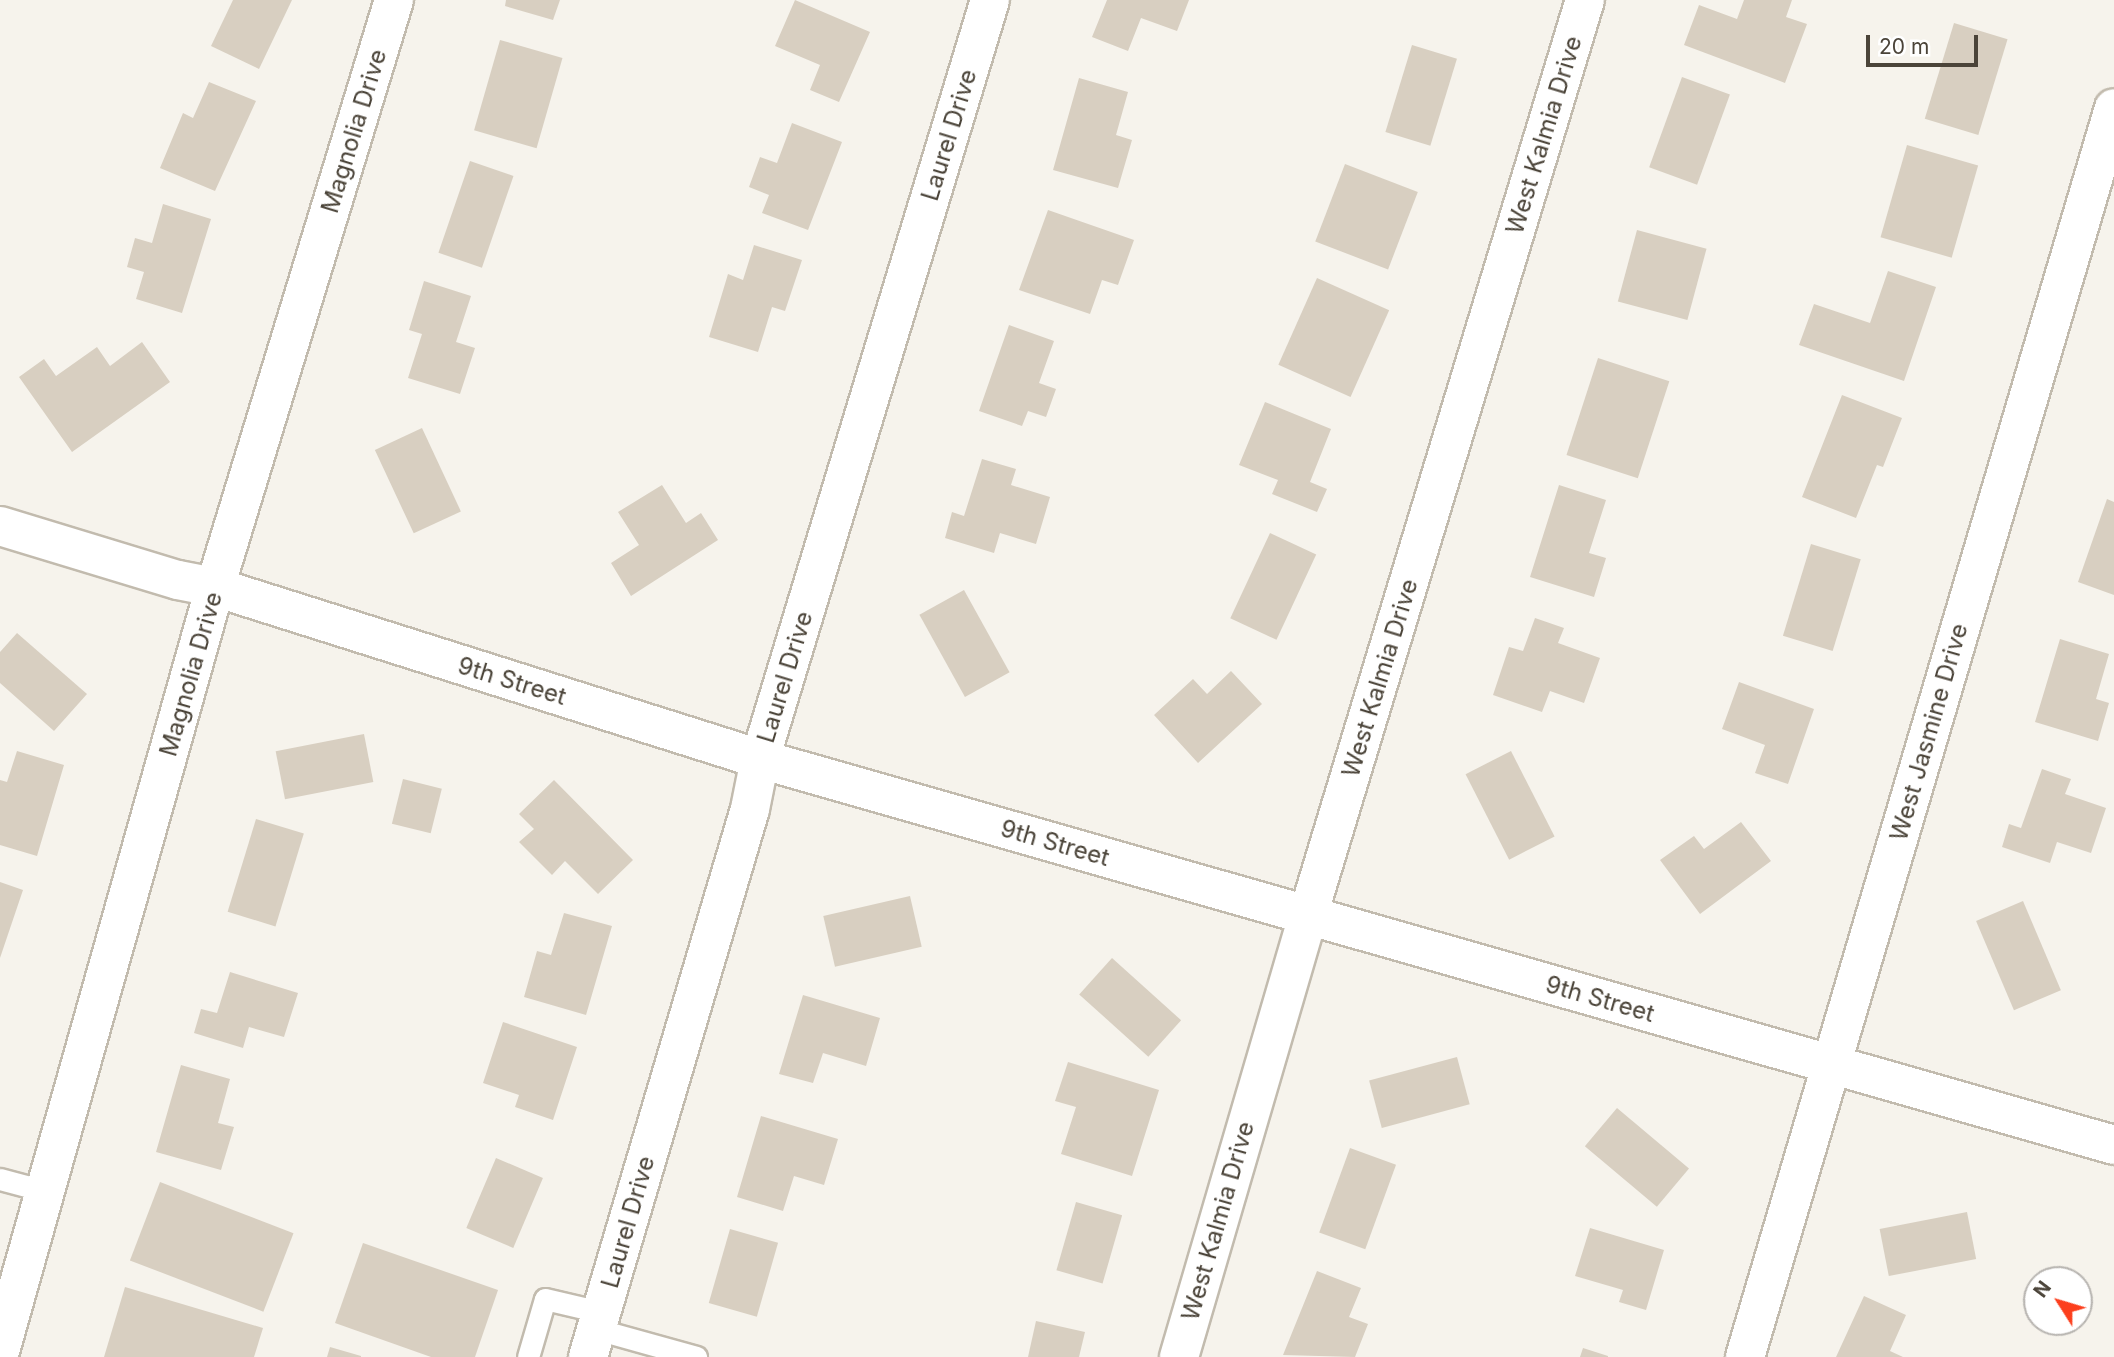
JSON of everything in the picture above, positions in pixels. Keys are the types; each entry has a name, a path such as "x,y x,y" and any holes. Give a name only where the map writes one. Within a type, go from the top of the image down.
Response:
{"street":[{"name":"Magnolia Drive","path":"0,1351 10,1280 45,1191 215,587 394,0"},
{"name":"Laurel Drive","path":"595,1333 750,809 760,759 990,0"},
{"name":"West Kalmia Drive","path":"1179,1357 1308,915 1585,0"},
{"name":"West Jasmine Drive","path":"1745,1357 2114,108"},
{"name":"9th Street","path":"0,526 178,580 215,587 760,759 2114,1145"}],"lane":[{"path":"0,1179 45,1191"},
{"path":"528,1357 545,1299 595,1333 696,1357"}],"building":[{"path":"233,0 292,0 259,69 211,46"},
{"path":"506,0 560,0 553,20 505,6"},
{"path":"795,0 870,32 839,102 810,90 820,65 775,46"},
{"path":"1107,0 1189,0 1177,31 1141,18 1128,51 1092,37"},
{"path":"1744,0 1792,0 1786,17 1807,24 1785,83 1684,45 1699,5 1737,19"},
{"path":"1954,23 2008,39 1978,135 1925,119"},
{"path":"500,40 562,58 537,148 474,130"},
{"path":"1412,45 1457,59 1430,146 1385,132"},
{"path":"1682,77 1730,94 1697,185 1649,167"},
{"path":"1079,78 1128,92 1116,135 1132,140 1118,188 1053,170"},
{"path":"209,82 256,101 215,191 160,168 183,113 193,118"},
{"path":"792,123 842,142 808,230 762,213 769,195 749,187 760,157 777,163"},
{"path":"1907,145 1978,165 1952,258 1881,237"},
{"path":"470,161 513,176 482,268 438,253"},
{"path":"1345,164 1418,192 1388,269 1315,241"},
{"path":"163,204 211,219 182,313 136,299 144,272 127,267 135,238 152,243"},
{"path":"1048,210 1134,240 1118,285 1102,280 1090,314 1019,290"},
{"path":"1637,230 1707,249 1687,320 1618,301"},
{"path":"754,245 802,260 785,311 772,307 758,352 709,337 728,274 743,280"},
{"path":"1888,271 1936,287 1904,381 1799,345 1814,304 1870,323"},
{"path":"1317,278 1389,310 1351,397 1278,365"},
{"path":"424,281 471,296 456,342 475,348 460,394 408,378 422,334 409,330"},
{"path":"1009,325 1054,341 1039,383 1056,389 1046,417 1028,411 1022,426 979,411"},
{"path":"142,342 170,382 72,452 19,377 44,359 56,376 97,347 110,366"},
{"path":"1598,358 1669,381 1638,478 1566,455"},
{"path":"1842,395 1902,418 1883,467 1877,465 1856,518 1802,497"},
{"path":"1265,402 1331,429 1310,482 1327,489 1317,512 1272,494 1278,480 1239,465"},
{"path":"422,428 461,511 414,533 375,450"},
{"path":"982,459 1016,469 1011,485 1050,497 1036,544 1000,533 994,553 945,538 952,512 964,516"},
{"path":"662,485 686,523 701,513 718,540 631,596 611,563 639,545 618,512"},
{"path":"1559,485 1606,500 1589,553 1606,558 1594,597 1530,577"},
{"path":"2107,499 2114,502 2114,595 2078,582"},
{"path":"1270,533 1316,555 1276,640 1230,618"},
{"path":"1811,544 1861,559 1833,651 1783,636"},
{"path":"964,590 1010,672 965,697 919,615"},
{"path":"1535,618 1564,628 1558,643 1600,658 1584,703 1550,691 1542,712 1493,695 1509,647 1523,651"},
{"path":"17,633 87,694 54,731 0,683 0,652"},
{"path":"2060,639 2109,654 2096,699 2109,703 2098,741 2035,722"},
{"path":"1231,671 1262,704 1198,763 1154,715 1193,679 1207,694"},
{"path":"1739,682 1814,709 1788,784 1755,773 1765,745 1722,729"},
{"path":"364,734 373,782 285,799 276,751"},
{"path":"17,751 64,765 37,856 0,845 0,780 7,782"},
{"path":"1511,751 1555,837 1509,860 1466,774"},
{"path":"2042,769 2071,779 2065,794 2106,808 2091,853 2057,842 2050,863 2002,847 2009,824 2021,828"},
{"path":"403,779 442,789 431,833 392,824"},
{"path":"554,780 633,860 598,894 565,861 552,875 519,842 534,829 519,814"},
{"path":"256,819 304,834 275,926 228,912"},
{"path":"1741,822 1771,861 1700,914 1660,860 1694,836 1704,849"},
{"path":"0,882 23,890 0,958"},
{"path":"910,896 922,947 835,967 823,916"},
{"path":"2023,901 2061,990 2014,1010 1976,921"},
{"path":"564,913 612,926 586,1015 524,997 537,951 551,955"},
{"path":"1112,958 1181,1020 1148,1057 1079,994"},
{"path":"230,972 298,993 284,1037 249,1027 243,1048 194,1033 201,1009 217,1013"},
{"path":"803,995 880,1018 866,1066 823,1053 813,1083 779,1074"},
{"path":"503,1022 577,1047 553,1120 515,1107 519,1095 483,1083"},
{"path":"1457,1057 1470,1104 1382,1128 1369,1081"},
{"path":"1068,1062 1159,1090 1132,1176 1061,1154 1076,1107 1055,1101"},
{"path":"181,1065 230,1079 218,1123 234,1127 221,1170 156,1152"},
{"path":"1617,1108 1689,1168 1657,1207 1585,1146"},
{"path":"761,1116 838,1139 824,1185 794,1176 783,1211 737,1197"},
{"path":"1350,1148 1396,1165 1365,1249 1319,1233"},
{"path":"496,1158 543,1178 513,1248 466,1228"},
{"path":"160,1182 294,1233 263,1312 130,1260"},
{"path":"1076,1202 1122,1215 1103,1283 1056,1270"},
{"path":"1967,1212 1976,1259 1889,1276 1880,1229"},
{"path":"1590,1228 1664,1250 1646,1310 1619,1302 1623,1290 1575,1276"},
{"path":"730,1229 778,1243 757,1317 709,1303"},
{"path":"363,1243 498,1290 475,1357 431,1357 335,1323"},
{"path":"1317,1271 1361,1288 1349,1317 1368,1324 1355,1357 1283,1355"},
{"path":"125,1287 263,1328 254,1357 104,1357"},
{"path":"1864,1296 1906,1315 1890,1351 1903,1357 1836,1357"},
{"path":"1036,1321 1085,1332 1079,1357 1028,1357"},
{"path":"330,1347 361,1356 361,1357 327,1357"},
{"path":"1583,1348 1608,1356 1608,1357 1580,1357"}]}
